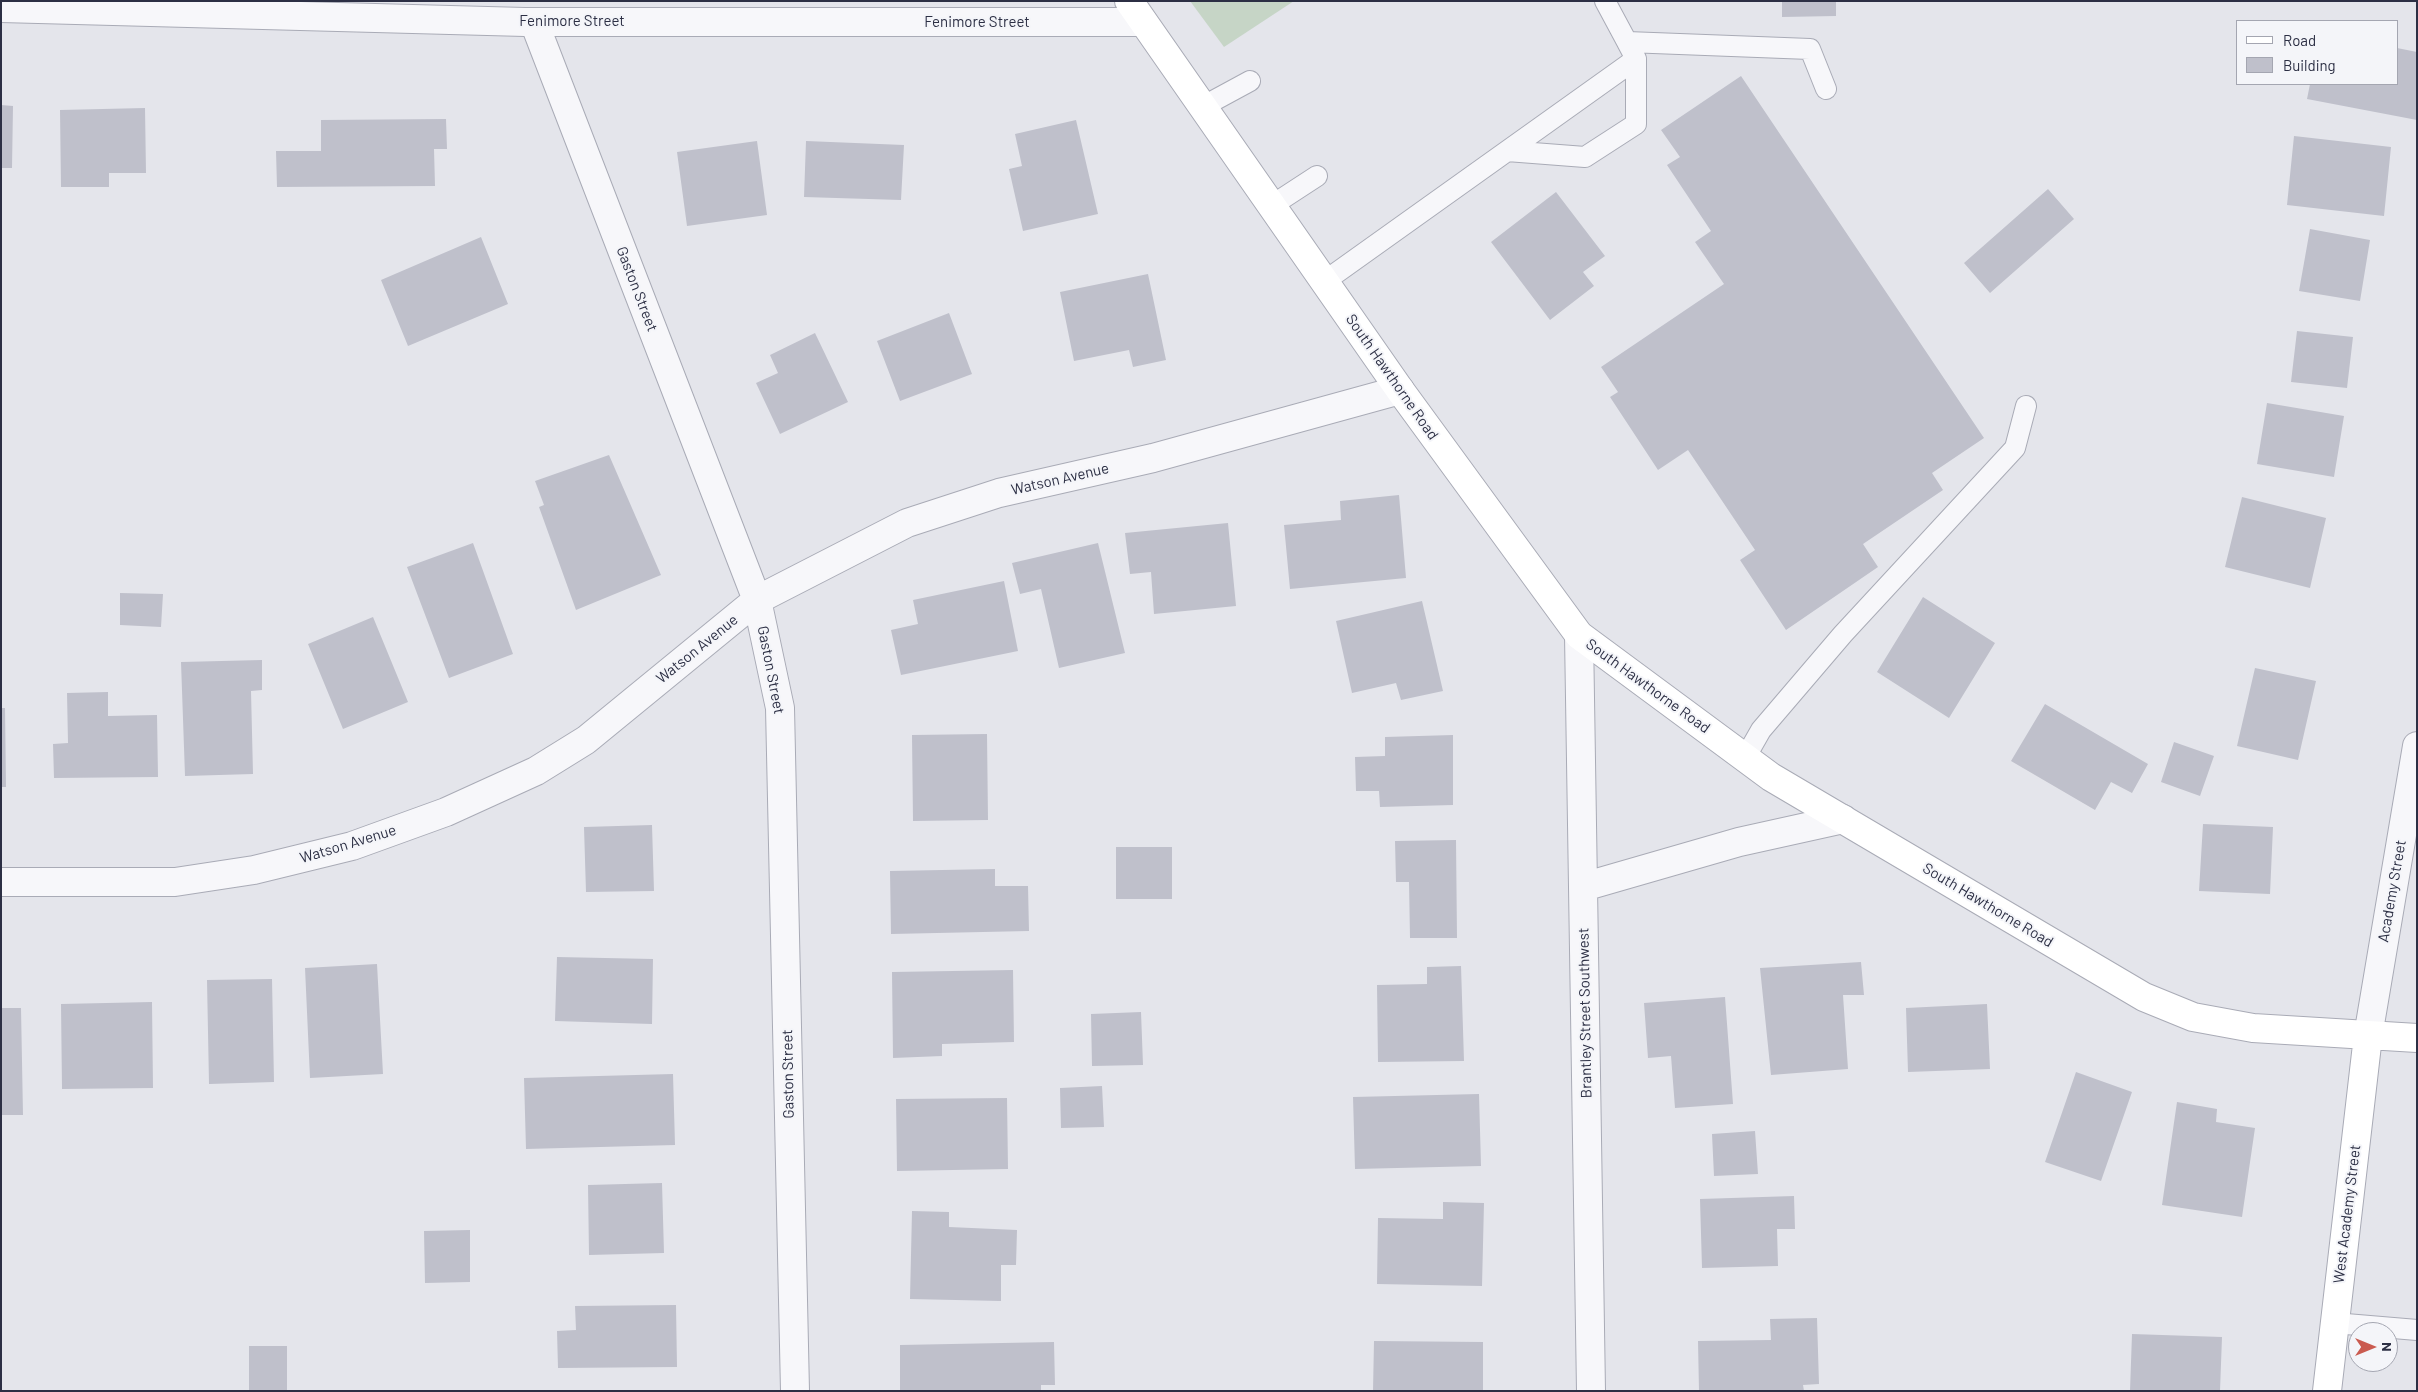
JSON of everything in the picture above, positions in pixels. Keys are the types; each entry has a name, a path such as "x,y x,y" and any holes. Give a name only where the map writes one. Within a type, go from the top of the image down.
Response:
{"main road":[{"name":"South Hawthorne Road","path":"1136,12 1400,390 1579,635 1771,777 2144,996 2193,1016 2245,1026 2417,1038"},
{"name":"West Academy Street","path":"2327,1391 2368,1036"}],"street":[{"name":"Fenimore Street","path":"1,8 534,22 1136,12"},
{"name":"Gaston Street","path":"534,22 756,600 780,708 795,1391"},
{"name":"Watson Avenue","path":"1,882 175,882 254,870 352,846 446,812 536,771 586,740 756,600 906,523 999,492 1153,458 1400,390"},
{"name":"Brantley Street Southwest","path":"1579,635 1591,1391"},
{"name":"Academy Street","path":"2368,1036 2417,746"},
{"path":"1583,887 1739,842 1842,819"}],"lane":[{"path":"1507,151 1585,157 1636,124 1632,50 1606,1"},
{"path":"1324,282 1507,151 1632,50 1810,49 1826,89"},
{"path":"1202,107 1250,81"},
{"path":"1271,206 1317,176"},
{"path":"1745,758 1761,730 1842,634 2015,448 2026,406"},
{"path":"2334,1323 2417,1330"}],"green space":[{"path":"1190,1 1294,1 1224,47"}],"building":[{"path":"1782,1 1836,1 1836,16 1782,17"},
{"path":"2398,48 2417,52 2417,120 2307,99 2310,85 2398,85"},
{"path":"1741,76 1984,438 1932,473 1943,490 1863,544 1878,567 1786,630 1740,560 1755,550 1688,450 1658,470 1610,397 1618,392 1601,367 1724,284 1695,242 1711,231 1667,165 1680,157 1661,130"},
{"path":"1,105 13,106 12,168 1,168"},
{"path":"145,108 146,173 109,173 109,187 61,187 60,110"},
{"path":"446,119 447,149 434,149 435,186 277,187 276,151 321,151 321,120"},
{"path":"1076,120 1098,214 1023,231 1009,169 1022,166 1015,134"},
{"path":"2294,136 2391,147 2384,216 2287,205"},
{"path":"757,141 767,215 687,226 677,152"},
{"path":"806,141 904,145 901,200 804,197"},
{"path":"2048,189 2074,219 1990,293 1964,263"},
{"path":"1556,192 1605,256 1583,272 1594,286 1550,320 1491,242"},
{"path":"2310,229 2370,240 2360,301 2299,291"},
{"path":"481,237 508,304 408,346 381,280"},
{"path":"1148,274 1166,360 1133,367 1129,350 1074,361 1060,292"},
{"path":"949,313 972,374 900,401 877,341"},
{"path":"2297,331 2353,337 2347,388 2291,382"},
{"path":"815,333 848,402 780,434 756,383 778,373 770,355"},
{"path":"2267,403 2344,416 2334,477 2257,464"},
{"path":"609,455 661,575 576,610 539,507 544,505 535,481"},
{"path":"1399,495 1406,578 1290,589 1284,525 1341,520 1340,501"},
{"path":"2242,497 2326,518 2310,588 2225,567"},
{"path":"1228,523 1236,606 1154,614 1151,572 1130,574 1125,533"},
{"path":"473,543 513,654 449,678 407,567"},
{"path":"1098,543 1125,653 1059,668 1041,589 1020,594 1012,563"},
{"path":"1004,581 1018,651 901,675 891,630 918,624 913,600"},
{"path":"120,593 163,594 161,627 120,625"},
{"path":"1923,597 1995,643 1949,718 1877,672"},
{"path":"1422,601 1443,691 1401,700 1396,683 1352,693 1336,621"},
{"path":"373,617 408,702 343,729 308,644"},
{"path":"262,660 262,690 251,691 253,774 185,776 181,662"},
{"path":"2255,668 2316,681 2298,760 2237,746"},
{"path":"108,692 108,716 157,715 158,777 54,778 53,744 68,743 67,693"},
{"path":"2045,704 2148,764 2132,793 2111,782 2095,810 2011,761"},
{"path":"1,708 5,708 6,787 1,787"},
{"path":"987,734 988,820 913,821 912,735"},
{"path":"1453,735 1453,805 1380,807 1379,791 1356,791 1355,757 1385,756 1385,737"},
{"path":"2174,742 2214,756 2200,796 2161,782"},
{"path":"2203,824 2273,827 2270,894 2199,891"},
{"path":"652,825 654,891 586,892 584,827"},
{"path":"1456,840 1457,938 1410,938 1409,882 1396,882 1395,841"},
{"path":"1116,847 1172,847 1172,899 1116,899"},
{"path":"995,869 995,886 1028,886 1029,931 891,934 890,871"},
{"path":"557,957 653,959 652,1024 555,1021"},
{"path":"1861,962 1864,995 1843,995 1848,1069 1771,1075 1760,968"},
{"path":"377,964 383,1074 310,1078 305,968"},
{"path":"1461,966 1464,1061 1378,1062 1377,985 1427,984 1427,967"},
{"path":"1013,970 1014,1042 942,1044 942,1056 893,1058 892,972"},
{"path":"272,979 274,1082 209,1084 207,980"},
{"path":"1725,997 1733,1104 1675,1108 1671,1056 1648,1058 1644,1003"},
{"path":"152,1002 153,1088 62,1089 61,1004"},
{"path":"1987,1004 1990,1069 1908,1072 1906,1008"},
{"path":"1,1008 21,1008 23,1115 1,1115"},
{"path":"1141,1012 1143,1065 1092,1066 1091,1014"},
{"path":"2076,1072 2132,1092 2101,1181 2045,1162"},
{"path":"673,1074 675,1145 526,1149 524,1078"},
{"path":"1102,1086 1104,1127 1061,1128 1060,1088"},
{"path":"1479,1094 1481,1166 1355,1169 1353,1097"},
{"path":"1007,1098 1008,1169 897,1171 896,1099"},
{"path":"2177,1102 2217,1109 2216,1122 2255,1128 2242,1217 2162,1205"},
{"path":"1755,1131 1758,1174 1714,1176 1712,1134"},
{"path":"662,1183 664,1253 589,1255 588,1185"},
{"path":"1794,1196 1795,1229 1777,1229 1778,1266 1702,1268 1700,1199"},
{"path":"1443,1202 1484,1203 1482,1286 1377,1284 1378,1218 1443,1219"},
{"path":"912,1211 949,1212 949,1227 1017,1230 1016,1265 1001,1265 1001,1301 910,1299"},
{"path":"470,1230 470,1282 425,1283 424,1231"},
{"path":"676,1305 677,1367 558,1368 557,1331 576,1330 575,1306"},
{"path":"1817,1318 1819,1384 1803,1385 1804,1391 1699,1391 1698,1341 1771,1340 1770,1319"},
{"path":"2132,1334 2222,1337 2220,1391 2130,1391"},
{"path":"1374,1341 1483,1342 1483,1391 1373,1391"},
{"path":"1054,1342 1055,1385 1041,1385 1041,1391 900,1391 900,1345"},
{"path":"249,1346 287,1346 287,1391 249,1391"}]}
